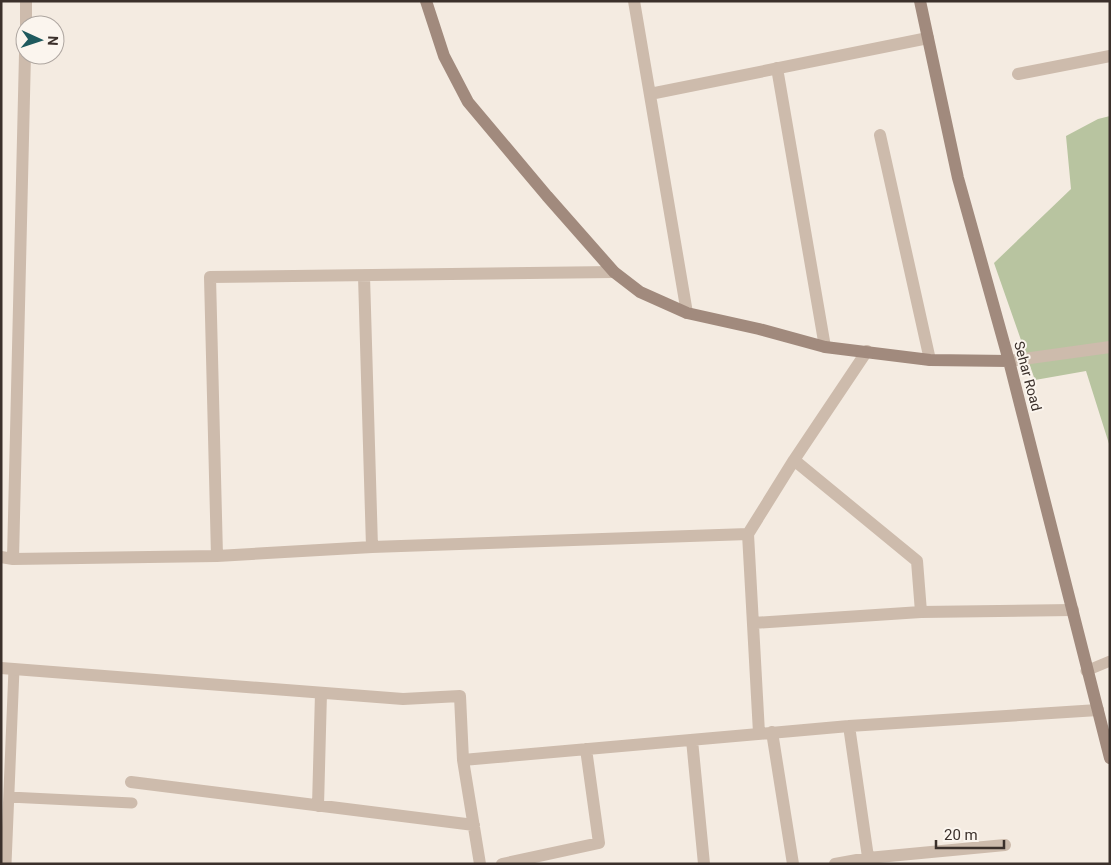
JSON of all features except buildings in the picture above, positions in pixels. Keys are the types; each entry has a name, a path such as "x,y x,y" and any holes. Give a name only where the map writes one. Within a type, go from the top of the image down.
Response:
{"street":[{"path":"26,1 26,15"},
{"path":"426,1 444,56 468,102 614,272 640,292 687,313 825,347 930,360 1010,361 1110,347"},
{"path":"634,1 687,313"},
{"name":"Sehar Road","path":"920,1 958,178 1010,361 1073,610 1086,670 1110,758"},
{"path":"650,94 928,38"},
{"path":"1018,74 1110,56"},
{"path":"25,65 7,558 217,556 372,547 748,534"},
{"path":"777,68 825,347"},
{"path":"880,135 930,360"},
{"path":"217,556 210,277 614,272"},
{"path":"364,276 372,547"},
{"path":"759,734 748,534 794,460 867,351"},
{"path":"794,460 917,561 921,612"},
{"path":"753,623 921,612 1073,610"},
{"path":"1,668 403,699 460,696 463,760 480,864"},
{"path":"318,806 321,693"},
{"path":"463,760 848,726 1098,710"},
{"path":"848,726 868,861"},
{"path":"772,732 793,864"},
{"path":"692,740 704,864"},
{"path":"502,864 599,843 586,749"},
{"path":"131,782 474,825"},
{"path":"835,864 1006,845"}],"lane":[{"path":"1086,670 1110,661"},
{"path":"6,864 14,670"},
{"path":"9,797 132,803"}],"green space":[{"path":"1110,116 1110,447 1086,371 1035,380 994,263 1071,189 1066,136 1098,119"}]}
